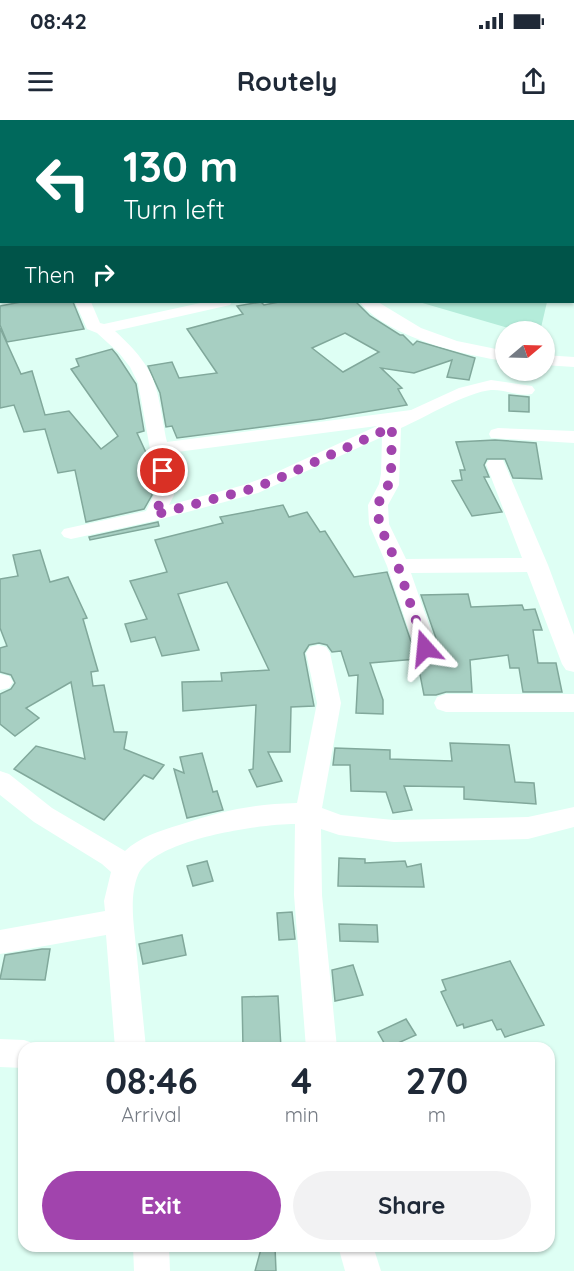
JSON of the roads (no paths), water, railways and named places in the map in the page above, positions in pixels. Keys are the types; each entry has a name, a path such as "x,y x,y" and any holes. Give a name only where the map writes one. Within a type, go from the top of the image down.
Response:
{"street":[{"path":"82,303 93,326 103,329 131,356 150,390 164,495 154,515"},
{"path":"103,329 220,303"},
{"path":"370,303 417,333 476,353 495,356"},
{"path":"555,361 574,362"},
{"path":"71,533 154,515 251,489 465,392 483,386 526,390"},
{"path":"159,449 417,415"},
{"path":"392,427 391,474 389,484 378,505 379,524 398,566 425,648"},
{"path":"498,434 574,437"},
{"path":"496,464 574,664"},
{"path":"398,566 537,566"},
{"path":"318,653 329,703 308,813 308,905 321,1042"},
{"path":"446,703 574,703"},
{"path":"0,781 43,815 112,856 126,868"},
{"path":"130,1042 118,901 126,868 143,851 192,829 227,820 268,814 308,813 339,825 394,831 528,828 574,817"},
{"path":"0,942 120,921"},
{"path":"0,1053 18,1054"},
{"path":"151,1252 152,1271"},
{"path":"357,1252 363,1271"}]}
